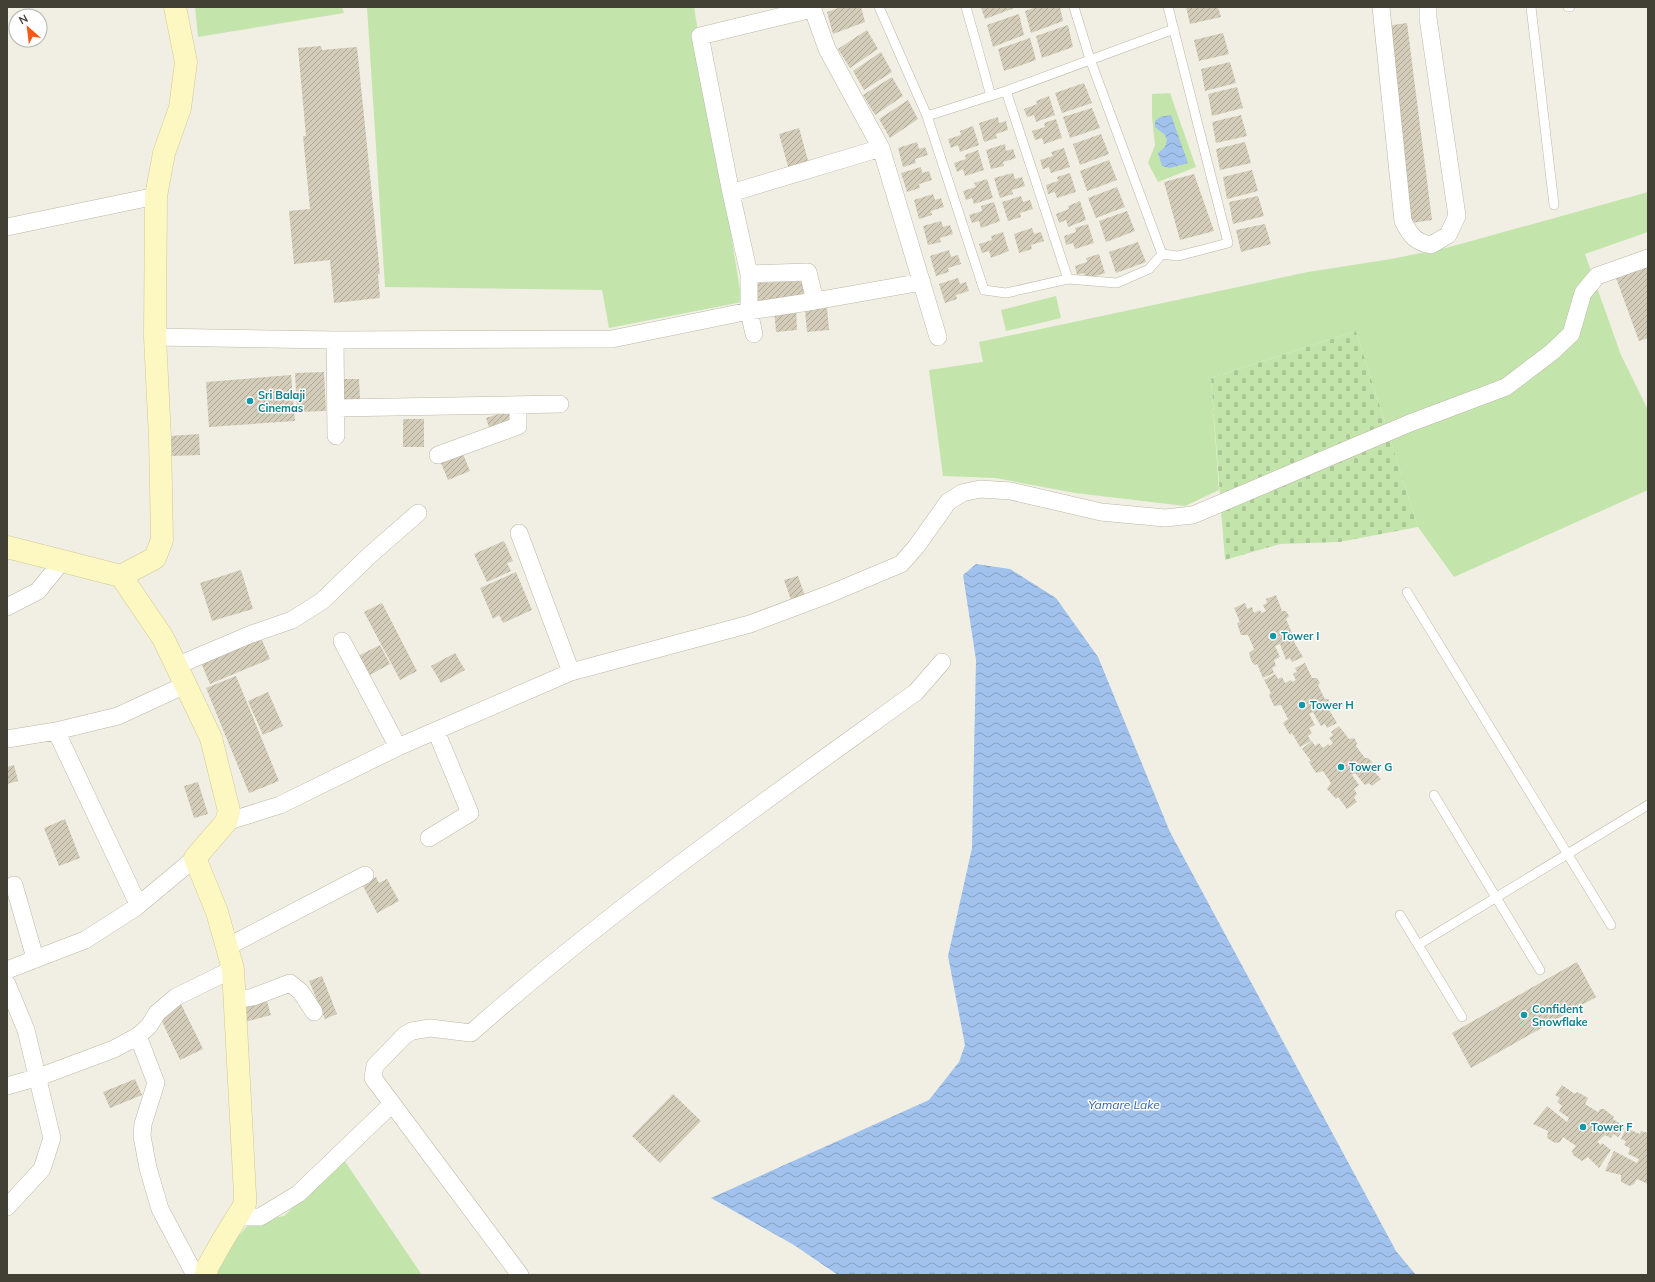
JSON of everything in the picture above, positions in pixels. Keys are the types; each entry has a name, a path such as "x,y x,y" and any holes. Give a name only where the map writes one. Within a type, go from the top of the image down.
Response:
{"street":[{"path":"121,576 155,558 162,540 160,438 155,337 156,196 164,153 180,108 186,62 175,7"},
{"path":"1381,7 1403,221 1411,236 1421,243 1431,245 1448,235 1457,216 1428,18 1428,7"},
{"path":"754,334 749,311 749,274 731,193 700,36 812,8 827,50 881,148 938,337"},
{"path":"731,193 881,148"},
{"path":"7,227 156,196"},
{"path":"226,822 280,805 398,747 571,672 750,624 827,595 901,564 916,547 948,502 962,493 980,489 1011,491 1102,512 1165,518 1193,515 1410,423 1506,387 1552,352 1571,334 1583,293 1597,276 1648,258"},
{"path":"749,274 808,272 815,301"},
{"path":"155,337 335,340 612,339 749,311 922,282"},
{"path":"335,340 336,436"},
{"path":"336,408 560,404"},
{"path":"438,455 515,428 519,424 518,405"},
{"path":"7,739 56,731 118,716 181,675 249,635 292,620 322,600 418,513"},
{"path":"519,533 571,672"},
{"path":"7,546 121,576 163,638 211,738 229,811 226,822 195,858 135,908 84,940 7,970"},
{"path":"7,607 38,591 63,560"},
{"path":"342,641 398,747"},
{"path":"520,1275 373,1078 375,1066 405,1035 421,1028 471,1033 528,982 653,885 916,692 942,662"},
{"path":"56,731 138,904"},
{"path":"429,838 470,813 436,731"},
{"path":"195,858 217,912 233,969 236,1000 245,1194 245,1204 207,1268 206,1275"},
{"path":"227,947 365,875"},
{"path":"14,885 35,958"},
{"path":"7,1086 39,1077 114,1050 138,1036 149,1026 158,1013 176,997 233,969"},
{"path":"236,1000 253,997 290,983 301,992 314,1012"},
{"path":"7,984 26,1030 39,1077 52,1138 42,1169 7,1207"},
{"path":"138,1036 156,1083 142,1136 148,1168 160,1209 195,1275"},
{"path":"237,1217 260,1217 298,1194 392,1104"}],"lane":[{"path":"879,7 927,116 984,290 1006,293 1068,279 1117,283 1149,269 1162,254"},
{"path":"966,7 991,96"},
{"path":"1074,7 1090,59 1162,254"},
{"path":"1162,254 1178,256 1228,243 1168,7"},
{"path":"1531,7 1554,205"},
{"path":"927,116 1006,91 1174,29"},
{"path":"1006,91 1068,279"},
{"path":"1407,592 1611,925"},
{"path":"1434,795 1540,970"},
{"path":"1418,945 1648,805"},
{"path":"1400,915 1462,1017"}],"green space":[{"path":"195,7 342,7 344,13 198,37"},
{"path":"367,7 694,7 742,302 609,328 602,290 385,287"},
{"path":"1170,93 1196,167 1158,182 1148,163 1155,145 1152,117 1152,94"},
{"path":"1648,192 1648,232 1585,254 1621,355 1648,410 1648,490 1454,577 1418,527 1356,331 1211,378 1219,490 1185,506 1075,493 995,478 943,476 929,370 983,362 979,342 1308,272 1391,259 1446,248"},
{"path":"1056,296 1061,318 1006,331 1001,310"},
{"path":"1356,331 1418,527 1339,542 1280,544 1225,560 1211,378"},
{"path":"344,1160 422,1275 214,1275 221,1256 251,1222 284,1216"}],"water":[{"path":"1171,115 1188,163 1170,168 1162,166 1158,153 1165,147 1167,140 1165,135 1155,127 1155,121 1160,117"},
{"name":"Yamare Lake","path":"976,564 1010,569 1056,598 1098,657 1170,832 1396,1251 1416,1275 838,1275 794,1245 711,1198 929,1100 959,1062 965,1045 948,956 972,848 976,660 963,575"}],"building":[{"path":"841,7 861,7 865,22 833,34 827,12"},
{"path":"981,7 1017,7 985,19"},
{"path":"1037,7 1060,7 1063,21 1031,33 1025,11"},
{"path":"1186,7 1218,7 1221,17 1190,24"},
{"path":"1019,14 1024,35 993,47 987,25"},
{"path":"1407,23 1432,220 1411,223 1386,26"},
{"path":"1068,25 1073,47 1042,58 1036,36"},
{"path":"867,30 878,49 850,68 838,49"},
{"path":"1223,33 1229,54 1199,61 1194,40"},
{"path":"1030,38 1036,60 1004,71 998,49"},
{"path":"321,46 322,50 357,47 380,274 378,274 380,298 334,303 330,260 294,264 289,211 310,209 303,136 306,136 298,48"},
{"path":"881,52 892,72 864,90 853,71"},
{"path":"1230,62 1236,83 1205,91 1201,69"},
{"path":"892,77 903,96 875,115 863,95"},
{"path":"1084,83 1092,103 1062,113 1055,93"},
{"path":"1237,87 1243,108 1212,116 1208,94"},
{"path":"1049,96 1055,115 1036,122 1034,115 1027,117 1024,109 1037,104 1036,101"},
{"path":"908,100 918,119 890,138 879,119"},
{"path":"1092,108 1100,128 1070,138 1063,117"},
{"path":"1241,115 1247,136 1216,143 1212,122"},
{"path":"998,117 999,123 1006,121 1008,130 996,134 997,138 984,142 979,123"},
{"path":"1056,119 1062,138 1044,144 1042,138 1035,140 1032,131 1045,127 1044,123"},
{"path":"973,126 979,145 960,152 958,145 951,148 948,139 961,135 960,131"},
{"path":"799,128 809,164 789,170 779,134"},
{"path":"1101,134 1109,154 1080,165 1073,144"},
{"path":"917,142 919,149 925,147 928,155 915,159 916,163 903,167 898,148"},
{"path":"1245,142 1251,163 1220,170 1216,149"},
{"path":"1005,144 1006,151 1013,149 1016,158 1003,162 1004,166 991,169 986,150"},
{"path":"1064,148 1070,167 1051,173 1049,167 1043,169 1040,160 1053,156 1051,152"},
{"path":"978,150 984,170 965,176 963,169 957,172 954,163 966,159 965,155"},
{"path":"1109,160 1117,180 1087,191 1080,171"},
{"path":"921,167 922,173 929,171 932,180 919,184 920,188 907,192 901,173"},
{"path":"1252,170 1258,191 1227,199 1223,177"},
{"path":"1013,173 1015,179 1022,177 1025,186 1012,190 1013,194 1000,198 994,178"},
{"path":"1070,173 1076,192 1057,198 1055,192 1048,194 1046,185 1058,181 1057,177"},
{"path":"1194,174 1214,231 1180,240 1164,182"},
{"path":"987,179 993,198 974,204 972,198 966,200 963,191 976,187 974,183"},
{"path":"1117,187 1125,207 1096,218 1088,198"},
{"path":"933,194 935,200 941,198 944,207 931,211 932,215 919,219 914,200"},
{"path":"1021,196 1023,202 1030,200 1033,209 1020,213 1021,217 1008,221 1002,202"},
{"path":"1258,196 1264,216 1233,224 1229,202"},
{"path":"1080,201 1086,220 1068,227 1066,220 1059,223 1056,214 1069,209 1068,206"},
{"path":"994,202 1000,221 981,228 979,221 972,223 969,215 982,211 981,206"},
{"path":"1127,211 1135,231 1106,242 1099,221"},
{"path":"941,221 943,227 950,225 953,234 940,238 941,242 928,245 923,226"},
{"path":"1088,224 1094,243 1075,249 1073,243 1066,245 1064,236 1076,232 1075,228"},
{"path":"1265,224 1271,244 1241,252 1236,230"},
{"path":"1032,228 1034,234 1041,232 1044,241 1031,245 1032,249 1019,253 1014,234"},
{"path":"1003,232 1009,251 991,258 989,251 982,253 979,244 992,240 991,236"},
{"path":"1138,242 1146,262 1116,273 1109,252"},
{"path":"949,250 951,257 958,255 961,264 948,268 949,272 936,276 930,256"},
{"path":"1099,254 1105,273 1086,279 1084,273 1077,275 1075,266 1087,262 1086,258"},
{"path":"1648,266 1648,338 1639,341 1616,278"},
{"path":"958,278 960,284 966,282 969,291 956,295 957,299 945,303 939,284"},
{"path":"808,281 809,301 756,302 755,283"},
{"path":"796,308 797,330 776,332 774,309"},
{"path":"827,308 829,330 807,332 805,310"},
{"path":"324,372 326,411 297,412 295,373"},
{"name":"Sri Balaji Cinemas","path":"291,375 295,421 209,427 206,382"},
{"path":"338,379 359,379 360,401 338,402"},
{"path":"508,411 513,426 491,434 486,418"},
{"path":"403,419 424,419 424,447 403,447"},
{"path":"199,434 200,455 171,456 170,436"},
{"path":"461,449 470,471 448,480 439,458"},
{"path":"504,541 513,561 507,563 511,571 487,582 474,554"},
{"path":"241,570 253,609 212,621 200,583"},
{"path":"516,572 532,610 503,623 499,615 493,619 480,588"},
{"path":"798,576 805,596 791,600 784,580"},
{"name":"Tower I","path":"1276,595 1282,611 1286,611 1289,616 1286,619 1292,633 1296,633 1298,638 1294,642 1303,657 1292,662 1290,658 1286,660 1280,644 1275,646 1280,657 1274,660 1276,666 1272,668 1274,673 1263,678 1257,664 1254,665 1251,660 1249,653 1254,649 1248,635 1241,635 1237,623 1240,622 1234,608 1245,603 1247,609 1252,607 1254,613 1260,610 1261,613 1266,611 1263,605 1267,603 1266,599"},
{"path":"382,603 417,671 400,680 364,612"},
{"path":"259,633 270,659 210,684 199,658"},
{"path":"380,645 390,664 368,676 358,656"},
{"path":"455,653 465,670 441,683 431,666"},
{"name":"Tower H","path":"1305,663 1312,678 1317,678 1320,683 1318,685 1325,699 1328,699 1331,704 1328,708 1337,723 1327,728 1325,724 1321,726 1313,712 1309,714 1315,725 1309,728 1312,733 1308,736 1311,741 1300,747 1292,733 1290,735 1283,723 1288,719 1281,705 1274,706 1269,695 1271,693 1264,680 1275,674 1278,679 1282,677 1285,683 1291,680 1292,682 1296,680 1293,674 1297,672 1295,668"},
{"path":"236,676 279,781 249,793 206,688"},
{"path":"268,692 283,726 263,735 248,701"},
{"name":"Tower G","path":"1339,726 1349,739 1354,738 1357,743 1356,746 1365,758 1368,758 1372,762 1369,766 1381,779 1372,786 1369,783 1365,785 1355,773 1352,775 1359,785 1354,789 1357,794 1354,797 1357,802 1347,809 1338,797 1336,799 1327,789 1331,783 1323,771 1316,773 1309,762 1311,761 1302,749 1312,741 1315,746 1319,743 1323,748 1328,744 1330,746 1333,743 1329,738 1333,735 1331,732"},
{"path":"14,765 18,781 7,784 7,767"},
{"path":"198,782 208,814 194,818 184,786"},
{"path":"65,819 80,858 59,866 44,828"},
{"path":"376,877 379,883 387,879 399,901 377,913 362,884"},
{"name":"Confident Snowflake","path":"1577,962 1596,997 1471,1068 1452,1033"},
{"path":"322,976 337,1014 325,1019 309,981"},
{"path":"266,998 271,1015 245,1022 241,1005"},
{"path":"181,1004 203,1049 180,1060 159,1015"},
{"path":"135,1079 142,1095 110,1108 103,1092"},
{"name":"Tower F","path":"1562,1085 1575,1094 1577,1092 1588,1098 1585,1104 1598,1112 1600,1109 1604,1109 1614,1117 1613,1119 1625,1127 1618,1137 1613,1134 1611,1138 1605,1135 1597,1142 1601,1145 1602,1143 1611,1150 1599,1168 1588,1157 1582,1161 1573,1155 1572,1151 1576,1146 1563,1137 1560,1142 1555,1143 1547,1138 1548,1131 1533,1124 1547,1106 1567,1122 1569,1118 1559,1111 1562,1106 1557,1102 1560,1098 1555,1095"},
{"path":"673,1094 701,1121 660,1163 632,1136"},
{"path":"1626,1128 1640,1134 1641,1131 1648,1133 1648,1184 1637,1179 1634,1184 1630,1186 1621,1182 1621,1175 1605,1171 1614,1151 1637,1163 1639,1159 1628,1154 1630,1148 1624,1145 1626,1141 1621,1139"}],"place":[{"name":"Sri Balaji Cinemas","path":"250,401"},
{"name":"Tower I","path":"1273,636"},
{"name":"Tower H","path":"1302,705"},
{"name":"Tower G","path":"1341,767"},
{"name":"Confident Snowflake","path":"1524,1015"},
{"name":"Tower F","path":"1583,1127"}]}
